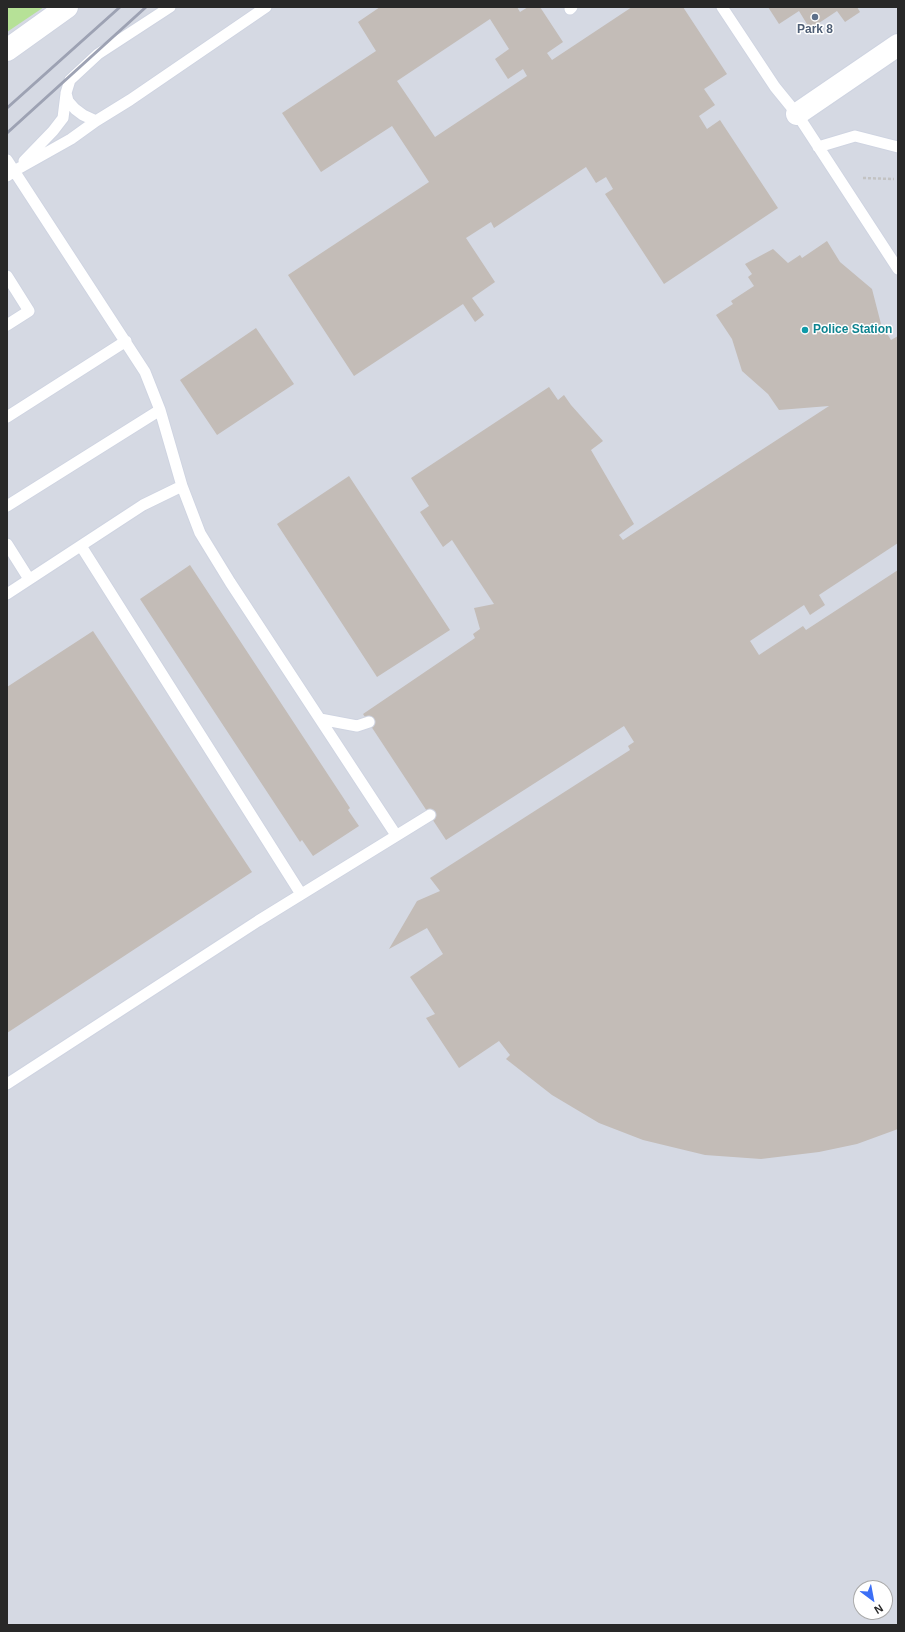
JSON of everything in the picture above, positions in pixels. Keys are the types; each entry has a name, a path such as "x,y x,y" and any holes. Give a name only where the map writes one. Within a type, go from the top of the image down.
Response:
{"street":[{"path":"7,50 66,7"},
{"path":"796,114 898,45"}],"lane":[{"path":"10,173 51,134 63,118 66,93 70,80 98,54 170,7"},
{"path":"10,173 71,139 266,7"},
{"path":"722,7 775,88 796,114 898,269"},
{"path":"66,93 68,101 75,109 83,115 96,121"},
{"path":"818,147 855,136 898,147"},
{"path":"7,160 10,173 126,341 145,372 160,410 182,486 200,533 230,582 396,835"},
{"path":"7,276 30,311 7,325"},
{"path":"7,416 126,341"},
{"path":"7,506 160,410"},
{"path":"7,594 143,505 182,486"},
{"path":"7,544 29,579"},
{"path":"81,546 301,894"},
{"path":"320,719 357,726 369,722"},
{"path":"7,1084 301,894 430,815"}],"path":[{"path":"863,178 894,179"}],"shaded area":[{"path":"7,7 898,7 898,1625 7,1625"}],"green space":[{"path":"7,7 44,7 7,32"}],"building":[{"path":"380,7 517,7 520,12 528,7 540,7 563,42 547,53 552,60 632,7 683,7 727,74 704,89 715,105 699,116 707,129 720,120 778,208 664,284 605,194 613,189 606,177 596,183 586,167 494,228 491,222 466,238 495,282 472,298 484,315 475,322 463,304 354,376 288,275 429,182 392,126 321,172 282,113 376,51 358,22","holes":["490,19 509,49 495,59 508,79 523,69 527,76 435,137 397,81"]},
{"name":"Park 8","path":"768,7 857,7 860,12 845,22 837,11 810,29 799,11 779,24"},
{"path":"827,241 840,262 872,289 881,324 891,340 898,336 898,543 819,595 825,605 810,615 804,605 750,641 759,655 803,626 806,630 898,570 898,1129 857,1144 819,1152 761,1159 705,1155 643,1140 599,1123 552,1095 506,1059 510,1055 499,1041 459,1068 426,1018 435,1014 410,977 443,954 427,928 389,949 417,901 440,891 430,878 630,750 628,746 634,742 624,726 446,840 363,714 475,638 473,634 480,629 474,608 494,604 452,540 443,547 420,512 429,506 411,478 549,387 558,400 564,395 603,441 591,450 634,524 619,535 623,540 829,406 779,410 768,394 742,371 732,339 716,315 733,304 731,301 754,286 748,277 752,274 745,264 773,249 788,263 800,255 802,258"},
{"path":"256,328 294,384 217,435 180,380"},
{"path":"349,476 450,630 377,677 277,524"},
{"path":"190,565 350,808 348,810 359,826 313,856 302,840 300,842 140,599"},
{"path":"93,631 252,872 7,1033 7,687"}],"railway":[{"path":"7,108 120,7"},
{"path":"7,133 146,7"}],"place":[{"name":"Park 8","path":"815,17"},
{"name":"Police Station","path":"805,330"}]}
